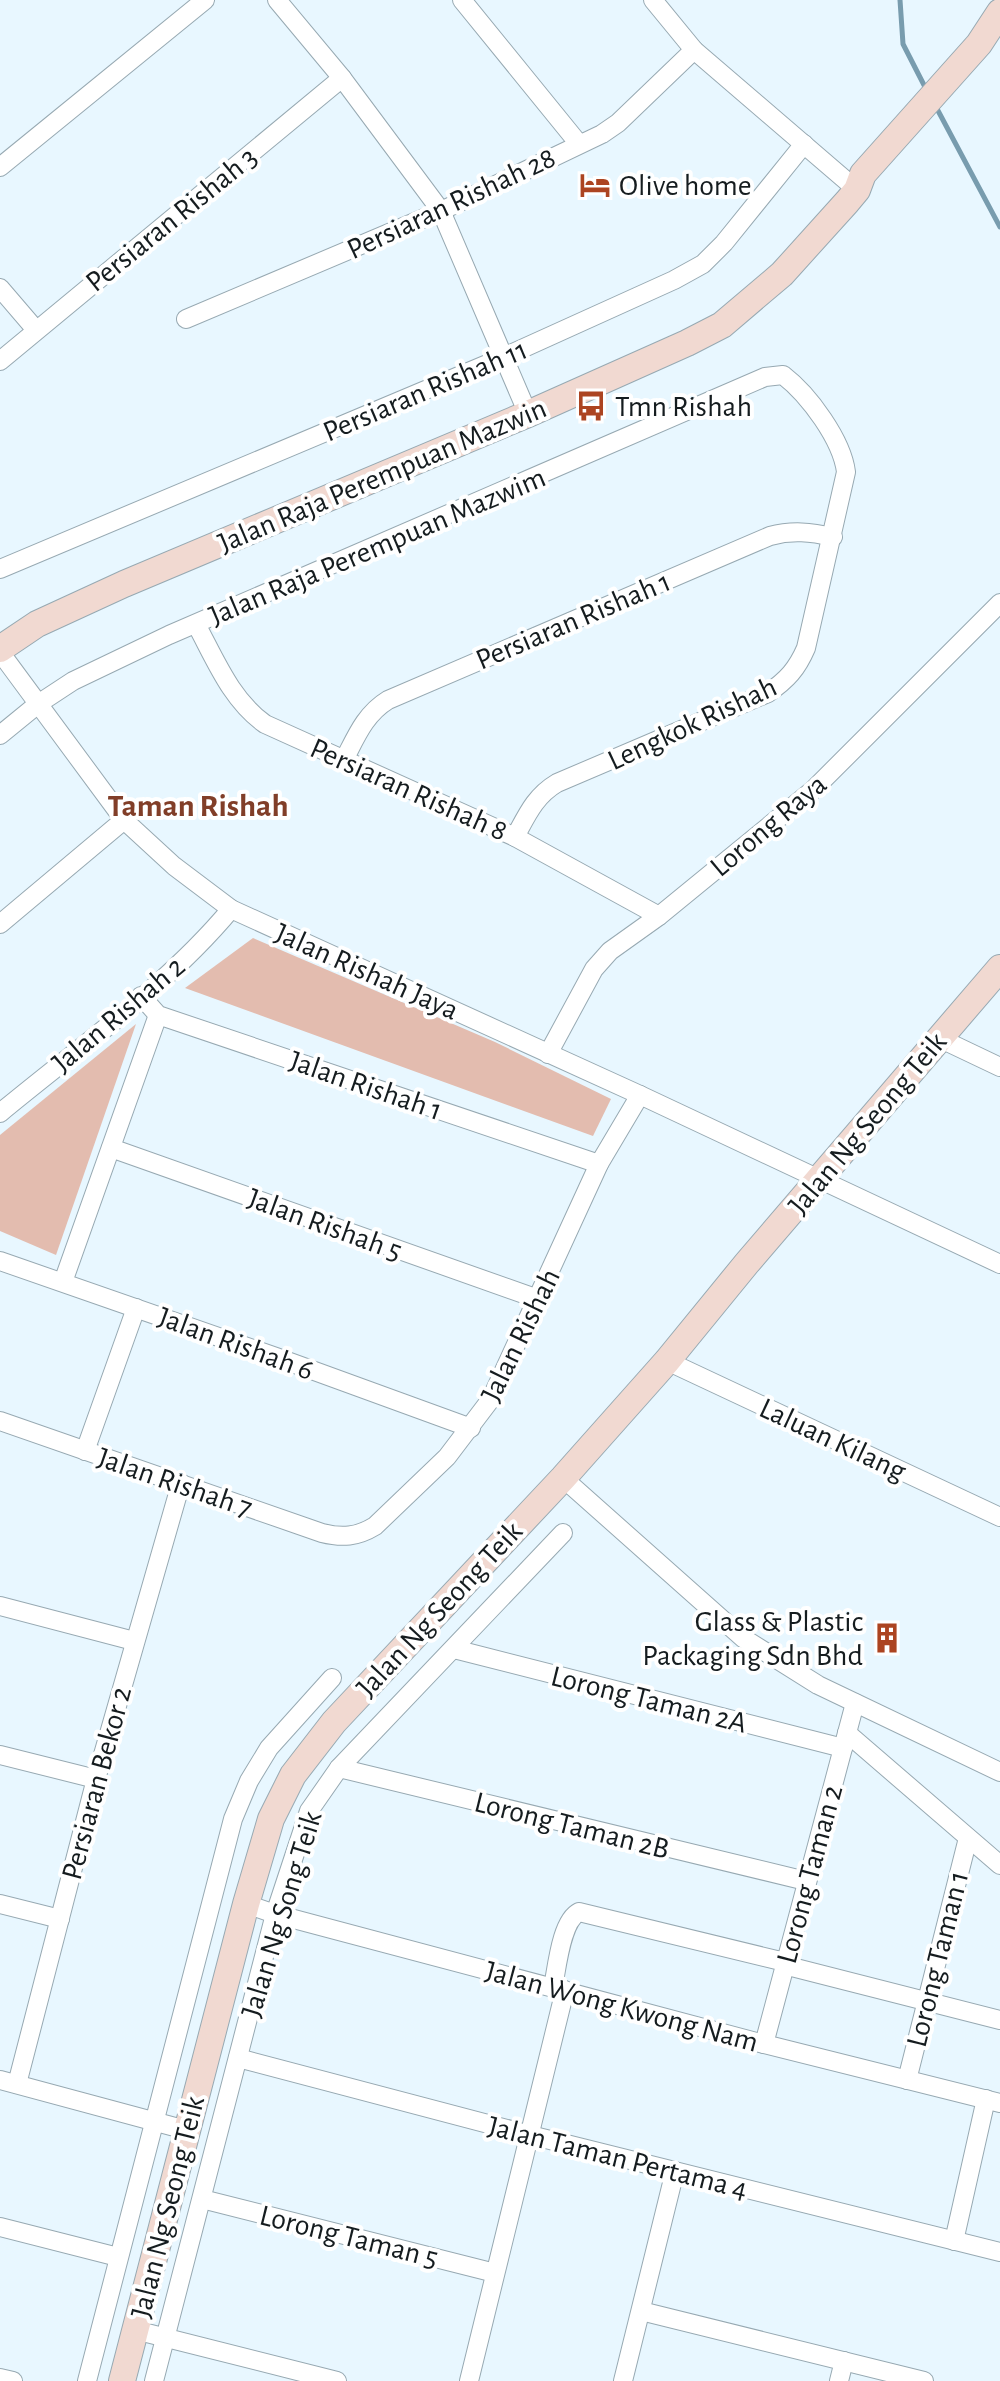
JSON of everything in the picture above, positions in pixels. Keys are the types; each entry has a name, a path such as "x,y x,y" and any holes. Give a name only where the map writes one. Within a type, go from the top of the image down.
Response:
{"main road":[{"name":"Jalan Raja Perempuan Mazwin","path":"0,650 37,624 124,584 528,414 722,325 782,274 857,190 863,174 917,123 970,65 1000,12"},
{"name":"Jalan Raja Perempuan Mazwin","path":"970,65 1000,50"},
{"name":"Jalan Ng Seong Teik","path":"122,2381 246,1904 271,1819 293,1775 311,1749 563,1478 667,1361 1000,968"}],"street":[{"path":"0,167 205,0"},
{"path":"277,0 342,78 441,211 528,414"},
{"path":"462,0 579,144"},
{"path":"653,0 694,50 857,190"},
{"name":"Persiaran Rishah 28","path":"186,319 441,211 602,134 618,123 694,50"},
{"name":"Persiaran Rishah 3","path":"0,361 342,78"},
{"name":"Persiaran Rishah 11","path":"0,569 504,357 703,264 724,243 804,144"},
{"path":"0,288 36,330"},
{"name":"Lengkok Rishah","path":"515,837 542,792 768,693 786,681 797,667 806,648 846,472 844,457 836,440 795,385 783,375 765,377"},
{"name":"Jalan Raja Perempuan Mazwim","path":"0,735 73,681 196,624 765,377"},
{"name":"Persiaran Rishah 1","path":"344,760 374,708 388,700 770,536 808,532 833,537"},
{"name":"Lorong Raya","path":"548,1054 594,969 610,951 659,916 813,790 1000,603"},
{"name":"Persiaran Rishah 8","path":"196,624 237,698 248,712 265,724 515,837 659,916"},
{"name":"Jalan Rishah Jaya","path":"0,650 124,820 174,866 231,909 640,1095 1000,1264"},
{"path":"0,924 124,820"},
{"name":"Jalan Rishah 2","path":"0,1113 141,996 194,949 231,909"},
{"name":"Jalan Rishah 1","path":"141,996 158,1015 599,1164"},
{"path":"63,1282 158,1015"},
{"path":"939,1038 1000,1067"},
{"name":"Jalan Rishah","path":"351,1536 375,1526 438,1467 491,1399 599,1164 640,1095"},
{"name":"Jalan Rishah 5","path":"111,1148 538,1299"},
{"name":"Jalan Rishah 6","path":"0,1261 471,1428"},
{"path":"85,1451 136,1308"},
{"name":"Laluan Kilang","path":"667,1361 1000,1517"},
{"name":"Jalan Rishah 7","path":"0,1421 322,1533 351,1536"},
{"path":"563,1478 743,1638 818,1685 1000,1772"},
{"name":"Persiaran Bekor 2","path":"9,2082 60,1919 134,1641 181,1483"},
{"name":"Jalan Ng Song Teik","path":"154,2381 275,1914 309,1811 339,1768 563,1533"},
{"path":"0,1606 134,1641"},
{"name":"Lorong Taman 2A","path":"454,1649 845,1741"},
{"name":"Jalan Ng Seong Teik","path":"87,2381 233,1819 249,1781 269,1748 332,1678"},
{"name":"Lorong Taman 2","path":"764,2044 855,1703"},
{"path":"845,1741 1000,1865"},
{"path":"0,1755 96,1779"},
{"name":"Lorong Taman 2B","path":"339,1768 806,1881"},
{"name":"Lorong Taman 1","path":"907,2080 968,1838"},
{"path":"0,1904 60,1919"},
{"name":"Jalan Wong Kwong Nam","path":"246,1904 764,2044 993,2101"},
{"path":"469,2381 530,2135 559,1989 566,1927 573,1915 579,1912 1000,2020"},
{"name":"Jalan Taman Pertama 4","path":"238,2058 530,2135 1000,2252"},
{"path":"9,2082 186,2130"},
{"path":"954,2241 993,2101"},
{"path":"623,2381 675,2171"},
{"name":"Lorong Taman 5","path":"202,2199 495,2273"},
{"path":"0,2227 118,2257"},
{"path":"641,2311 924,2381"},
{"path":"135,2330 337,2381"},
{"path":"839,2381 844,2361"},
{"path":"0,2378 13,2381"}],"shaded area":[{"path":"253,938 495,1042 611,1099 593,1136 185,988"},
{"path":"136,1024 56,1255 0,1231 0,1135"}],"waterway":[{"path":"900,0 903,44 926,89"},
{"path":"935,105 1000,227"}],"place":[{"name":"Olive home","path":"595,185"},
{"name":"Tmn Rishah","path":"591,406"},
{"name":"Glass & Plastic Packaging Sdn Bhd","path":"887,1638"}],"district":[{"name":"Taman Rishah","path":"198,805"}]}
